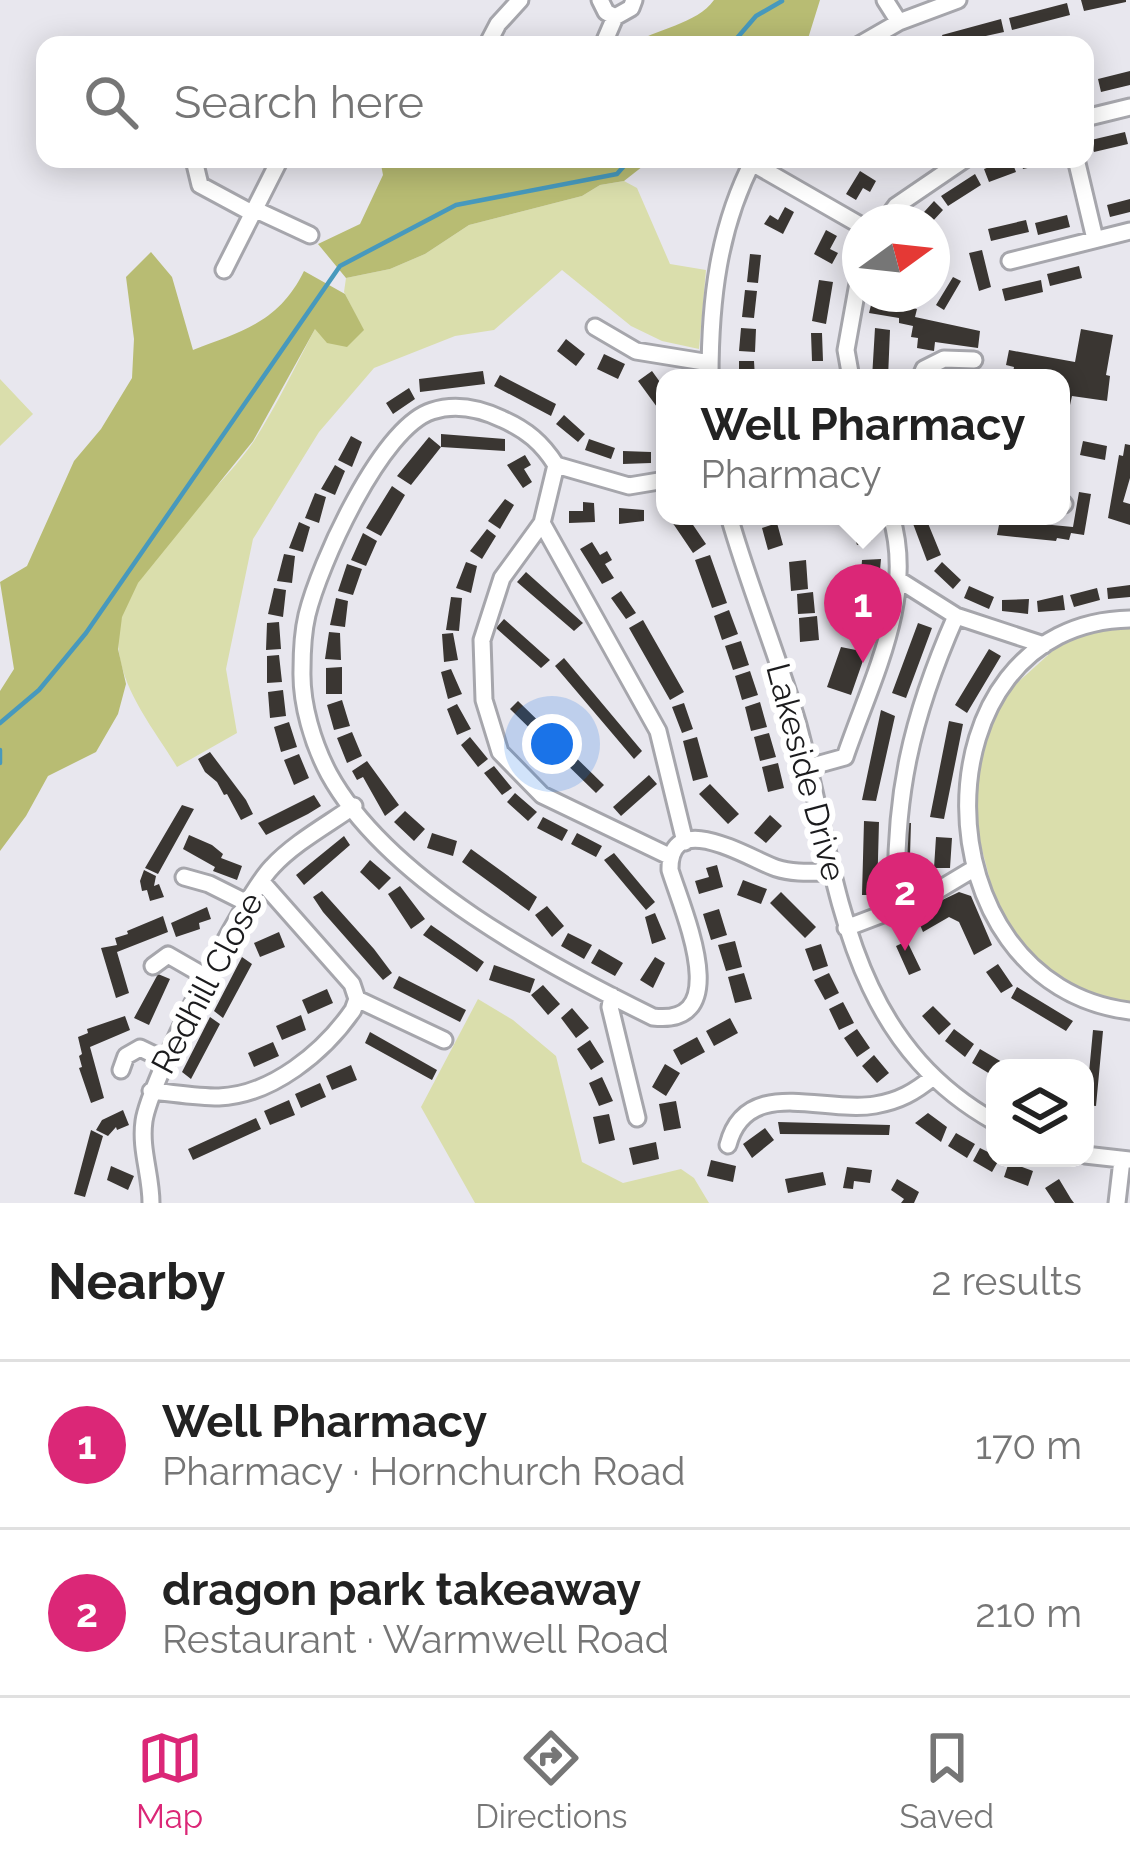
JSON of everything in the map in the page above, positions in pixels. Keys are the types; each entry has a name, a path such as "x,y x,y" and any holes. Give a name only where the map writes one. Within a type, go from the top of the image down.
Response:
{"street":[{"path":"492,36 520,0"},
{"path":"600,0 615,17"},
{"path":"607,36 615,17 631,8 634,0"},
{"path":"886,0 899,22"},
{"path":"875,36 958,0"},
{"path":"1094,116 1130,107"},
{"path":"196,168 200,185 310,235"},
{"path":"224,270 275,168"},
{"path":"710,369 721,246 750,168"},
{"path":"765,168 842,213"},
{"path":"899,204 952,168"},
{"path":"1078,168 1095,239"},
{"path":"1010,261 1130,231"},
{"path":"849,369 846,350 853,312"},
{"path":"595,326 636,351 703,369"},
{"path":"924,369 944,359 974,359"},
{"path":"656,482 629,486 556,465 542,443 513,424 460,406 429,411 403,431 357,490 308,614 302,673 313,740 331,778 382,840 489,928 653,1017 669,1019 694,1007 699,997 697,966 669,856"},
{"path":"556,465 542,523 502,578 482,640 483,697 500,752 542,795 669,856"},
{"path":"542,523 658,731 685,842"},
{"name":"Lakeside Drive","path":"732,525 809,767 845,928 881,1011 933,1077 986,1115"},
{"path":"809,767 845,757 898,605 899,542 894,525"},
{"path":"899,580 956,616 1044,645"},
{"path":"897,909 895,850 908,752 925,686 956,616"},
{"path":"1130,619 1093,625 1044,645 999,692 979,731 965,785 975,868 1009,940 1052,985 1084,1000 1130,1011"},
{"name":"Redhill Close","path":"152,1203 142,1144 151,1091 208,978 273,865 353,806"},
{"path":"669,856 685,842 725,844 777,869 833,872"},
{"path":"845,928 897,909 975,868"},
{"path":"184,877 247,903"},
{"path":"261,881 352,984 357,999 444,1040"},
{"path":"153,966 168,955 208,978"},
{"path":"612,996 610,1006 638,1118"},
{"path":"151,1091 220,1097 261,1088 321,1046 343,1024 357,999"},
{"path":"121,1070 126,1056 140,1048 167,1061"},
{"path":"728,1145 740,1118 765,1102 873,1106 914,1094 933,1077"},
{"path":"1094,1156 1128,1159 1118,1203"}],"green space":[{"path":"714,0 820,0 809,36 648,36 707,8"},
{"path":"382,168 641,168 624,181 600,185 582,196 469,225 425,254 390,269 346,278 318,244 360,224 383,175"},
{"path":"624,181 637,188 670,264 706,270 699,349 662,341 631,326 562,270 494,330 455,336 374,368 319,432 253,539 226,669 237,733 177,767 128,684 119,653 120,625 146,568 254,441 316,327 363,330 344,292 346,278 390,269 425,254 469,225"},
{"path":"151,252 172,277 193,350 258,323 283,302 304,271 345,294 364,330 347,347 327,343 315,329 253,441 138,583 122,617 118,649 126,684 118,714 96,752 48,776 0,851 0,691 14,669 0,582 27,566 74,461 101,429 132,378 134,339 126,277"},
{"path":"0,379 33,414 0,446"},
{"path":"1130,625 1130,1005 1061,983 1018,943 996,903 973,815 979,745 1005,694 1058,646 1082,635"},
{"path":"478,999 513,1020 556,1056 582,1162 623,1183 681,1169 694,1178 709,1203 475,1203 421,1107"}],"building":[{"path":"1081,0 1126,0 1126,2 1084,11"},
{"path":"1067,3 1070,15 1012,30 1009,18"},
{"path":"1001,19 1004,32 986,36 942,35"},
{"path":"1130,71 1130,85 1101,92 1098,79"},
{"path":"1125,132 1128,144 1094,152 1094,139"},
{"path":"1014,168 1016,172 989,182 984,169"},
{"path":"860,171 876,181 870,192 863,188 856,200 846,194"},
{"path":"975,174 981,185 950,205 941,196"},
{"path":"1130,199 1130,212 1110,217 1107,205"},
{"path":"785,207 794,212 783,234 764,224 770,215 778,220"},
{"path":"1067,215 1070,227 1038,235 1035,223"},
{"path":"1026,220 1029,232 991,241 988,229"},
{"path":"826,230 837,236 830,249 838,253 832,264 814,254"},
{"path":"982,250 991,287 979,291 969,253"},
{"path":"750,254 761,255 758,283 747,282"},
{"path":"1079,266 1082,278 1050,286 1047,274"},
{"path":"953,277 961,281 950,300"},
{"path":"819,280 833,282 826,324 812,321"},
{"path":"1041,280 1043,292 1005,301 1002,289"},
{"path":"745,290 757,291 754,318 742,317"},
{"path":"916,312 915,317 980,331 978,348 935,342 934,351 917,348 918,338 911,337 913,326 899,323 899,318 869,313"},
{"path":"741,328 756,329 755,352 739,351"},
{"path":"875,328 890,330 888,369 873,369"},
{"path":"1081,329 1113,335 1107,401 1072,396 1070,405 1070,369 1006,365 1009,350 1075,362"},
{"path":"811,333 822,333 823,361 812,361"},
{"path":"566,339 585,354 576,366 557,351"},
{"path":"604,354 625,364 618,379 597,369"},
{"path":"739,361 754,361 754,369 739,369"},
{"path":"483,371 485,384 420,392 419,379"},
{"path":"652,371 656,406 638,381"},
{"path":"500,375 556,404 551,416 494,386"},
{"path":"409,388 415,399 393,414 386,403"},
{"path":"564,415 585,434 578,442 556,424"},
{"path":"441,434 505,439 505,451 441,447"},
{"path":"351,436 362,442 352,467 338,460"},
{"path":"429,437 441,447 411,485 397,476"},
{"path":"589,439 615,448 611,459 585,450"},
{"path":"1083,441 1107,446 1105,460 1080,455"},
{"path":"1125,444 1130,445 1130,478 1123,502 1130,504 1130,525 1108,518"},
{"path":"623,451 651,452 651,463 623,464"},
{"path":"525,455 531,465 524,469 532,482 523,488 507,465"},
{"path":"335,465 345,471 335,495 321,489"},
{"path":"392,486 405,495 381,536 366,528"},
{"path":"1079,492 1091,494 1084,535 1071,533 1069,540 1056,541 997,535 999,525 1073,527"},
{"path":"315,493 326,497 319,523 305,518"},
{"path":"505,499 514,505 500,529 488,521"},
{"path":"583,502 594,503 595,522 569,523 569,511 583,511"},
{"path":"619,508 644,510 644,521 619,524"},
{"path":"299,522 310,527 303,552 289,548"},
{"path":"674,525 693,525 706,544 693,553"},
{"path":"778,525 783,545 768,550 762,528"},
{"path":"851,525 868,525 872,540 857,545"},
{"path":"914,525 929,525 941,555 927,561"},
{"path":"487,529 496,536 482,559 470,551"},
{"path":"363,533 377,541 366,566 351,560"},
{"path":"592,542 600,555 607,551 612,560 605,564 614,578 602,584 580,549"},
{"path":"284,554 295,556 292,583 277,581"},
{"path":"710,555 727,603 712,608 695,560"},
{"path":"881,559 876,615 869,634 853,630 864,606 859,605 862,560"},
{"path":"806,560 808,589 791,591 789,562"},
{"path":"466,562 477,566 471,593 456,588"},
{"path":"942,562 961,580 953,589 934,571"},
{"path":"347,564 362,569 353,595 338,591"},
{"path":"526,572 583,623 574,631 517,582"},
{"path":"1130,585 1130,597 1108,599 1107,588"},
{"path":"969,586 994,597 989,609 964,598"},
{"path":"274,588 286,590 283,617 268,614"},
{"path":"1097,588 1100,600 1074,607 1070,595"},
{"path":"621,591 636,613 626,619 611,598"},
{"path":"813,592 815,613 798,614 797,594"},
{"path":"1063,595 1065,610 1038,612 1037,601"},
{"path":"451,597 462,598 459,631 446,630"},
{"path":"336,598 348,601 345,627 330,625"},
{"path":"1029,599 1028,614 1002,611 1002,600"},
{"path":"729,610 738,634 722,640 714,616"},
{"path":"817,616 819,640 800,642 799,618"},
{"path":"504,619 550,660 541,668 496,628"},
{"path":"643,620 684,692 670,700 629,628"},
{"path":"279,622 281,649 266,650 267,623"},
{"path":"918,623 932,628 906,698 892,693"},
{"path":"329,632 340,633 341,660 325,659"},
{"path":"453,633 458,660 444,662 442,634"},
{"path":"741,641 749,665 733,670 725,646"},
{"path":"841,647 866,652 851,695 827,687"},
{"path":"989,649 1001,656 967,713 955,705"},
{"path":"279,655 282,682 267,683 267,656"},
{"path":"564,658 642,751 634,759 555,666"},
{"path":"342,667 342,694 326,694 326,668"},
{"path":"451,669 462,694 448,699 441,672"},
{"path":"750,671 758,695 742,700 735,676"},
{"path":"283,690 286,716 270,718 268,692"},
{"path":"342,700 350,726 334,730 327,705"},
{"path":"518,701 604,785 596,793 510,709"},
{"path":"760,702 767,727 751,731 745,707"},
{"path":"684,703 693,729 682,733 672,707"},
{"path":"457,704 471,729 457,735 447,709"},
{"path":"881,710 895,716 876,801 862,800"},
{"path":"949,721 963,724 944,819 930,817"},
{"path":"289,722 297,747 281,752 274,727"},
{"path":"352,732 362,756 347,763 337,738"},
{"path":"769,733 776,757 760,761 754,737"},
{"path":"470,737 488,759 478,767 461,745"},
{"path":"697,737 708,777 693,781 683,741"},
{"path":"210,752 253,814 241,820 227,794 205,772 198,759"},
{"path":"299,754 309,778 294,785 284,760"},
{"path":"367,761 399,805 385,816 363,777 357,780 352,771"},
{"path":"778,763 784,788 768,792 762,767"},
{"path":"494,766 512,788 502,795 484,773"},
{"path":"649,775 657,784 621,816 613,807"},
{"path":"710,784 739,814 728,824 699,794"},
{"path":"515,793 537,812 528,821 507,802"},
{"path":"314,795 321,806 266,835 258,823"},
{"path":"182,805 194,809 158,874 145,868"},
{"path":"405,811 425,829 414,841 394,822"},
{"path":"770,815 782,826 766,843 754,833"},
{"path":"543,817 568,830 562,841 537,828"},
{"path":"864,821 879,822 877,895 862,895"},
{"path":"903,823 911,823 909,889 901,888"},
{"path":"432,833 457,841 453,856 427,848"},
{"path":"577,833 602,846 596,857 571,844"},
{"path":"189,835 212,845 223,854 221,858 242,866 237,880 213,871 215,867 183,849"},
{"path":"344,836 350,845 304,885 296,875"},
{"path":"936,837 952,838 950,868 934,868"},
{"path":"471,849 537,897 529,911 462,862"},
{"path":"614,853 655,902 646,910 604,860"},
{"path":"370,860 391,878 379,890 360,872"},
{"path":"717,865 723,887 699,894 695,881 709,877 706,868"},
{"path":"144,870 156,876 154,886 159,884 164,897 150,901 147,890 142,891"},
{"path":"914,874 931,874 930,888 914,888"},
{"path":"743,880 767,889 761,904 737,895"},
{"path":"400,886 425,919 411,929 388,894"},
{"path":"322,891 392,973 383,980 323,912 313,897"},
{"path":"781,892 816,927 805,938 770,903"},
{"path":"959,892 971,896 992,945 974,955 959,922 949,917 923,932 915,913"},
{"path":"547,906 564,926 552,937 535,915"},
{"path":"207,907 211,919 199,923 200,929 176,937 171,923"},
{"path":"719,909 727,935 711,940 703,914"},
{"path":"655,913 666,939 652,944 645,917"},
{"path":"163,916 168,932 117,952 129,993 116,998 101,948 117,945 115,938"},
{"path":"431,925 484,962 477,972 423,935"},
{"path":"279,932 285,947 260,957 254,943"},
{"path":"568,933 592,945 584,959 561,946"},
{"path":"735,941 742,967 726,971 718,945"},
{"path":"907,941 921,970 909,975 896,946"},
{"path":"821,944 828,966 813,971 805,949"},
{"path":"599,949 623,963 615,976 591,963"},
{"path":"242,957 252,964 223,1018 214,1011"},
{"path":"655,957 665,963 653,988 640,980"},
{"path":"998,964 1013,986 1001,993 986,972"},
{"path":"494,965 535,979 530,993 489,980"},
{"path":"744,973 752,999 735,1003 728,977"},
{"path":"829,973 839,993 825,1000 814,980"},
{"path":"158,974 170,979 149,1025 134,1018"},
{"path":"399,976 466,1010 460,1022 393,988"},
{"path":"543,985 560,1004 548,1015 531,995"},
{"path":"1017,987 1073,1021 1066,1031 1011,998"},
{"path":"327,989 333,1003 308,1014 302,1000"},
{"path":"843,1002 854,1023 839,1030 829,1009"},
{"path":"933,1006 951,1024 939,1035 922,1016"},
{"path":"572,1008 589,1028 576,1038 561,1018"},
{"path":"301,1015 306,1030 282,1040 276,1026"},
{"path":"125,1016 130,1030 90,1047 104,1098 91,1103 79,1068 78,1037 88,1033 87,1029"},
{"path":"210,1017 220,1024 191,1079 182,1072"},
{"path":"730,1018 738,1033 714,1046 706,1031"},
{"path":"857,1029 870,1048 857,1057 844,1038"},
{"path":"954,1029 974,1044 965,1057 945,1041"},
{"path":"1093,1030 1103,1031 1096,1106 1094,1059 1090,1059"},
{"path":"370,1032 437,1070 432,1080 365,1043"},
{"path":"697,1037 705,1052 681,1065 673,1050"},
{"path":"590,1040 604,1062 591,1070 577,1049"},
{"path":"273,1042 279,1056 254,1067 248,1053"},
{"path":"980,1049 997,1059 986,1059 986,1072 972,1063"},
{"path":"874,1055 889,1073 877,1083 862,1066"},
{"path":"665,1064 680,1073 666,1096 652,1087"},
{"path":"351,1065 357,1080 332,1090 326,1076"},
{"path":"602,1077 613,1101 599,1106 589,1083"},
{"path":"320,1083 326,1097 301,1108 295,1094"},
{"path":"289,1100 295,1115 270,1125 264,1111"},
{"path":"676,1101 681,1128 664,1131 659,1104"},
{"path":"123,1110 129,1125 116,1127 108,1136 96,1130 102,1120"},
{"path":"928,1113 947,1127 941,1142 915,1123"},
{"path":"609,1114 615,1140 599,1144 593,1117"},
{"path":"256,1118 261,1129 193,1160 188,1149"},
{"path":"778,1122 890,1125 889,1135 780,1134"},
{"path":"765,1128 774,1140 752,1158 743,1144"},
{"path":"91,1130 103,1136 85,1197 74,1194"},
{"path":"956,1133 975,1144 967,1158 948,1146"},
{"path":"656,1142 659,1159 633,1165 629,1148"},
{"path":"980,1148 986,1151 986,1167 995,1167 992,1172 973,1161"},
{"path":"711,1160 736,1166 733,1182 707,1176"},
{"path":"111,1166 134,1176 128,1190 107,1180"},
{"path":"847,1167 872,1170 870,1183 854,1181 853,1189 843,1188"},
{"path":"1007,1167 1033,1171 1028,1186 1004,1177"},
{"path":"823,1172 826,1185 788,1193 785,1179"},
{"path":"897,1179 919,1192 914,1203 901,1203 904,1199 891,1190"},
{"path":"1059,1179 1074,1203 1055,1203 1045,1188"}],"waterway":[{"path":"739,36 756,16 782,1"},
{"path":"0,723 39,690 86,633 340,266 456,205 617,174 622,168"},
{"path":"0,750 0,763"}],"place":[{"name":"Well Pharmacy","path":"863,663"},
{"name":"dragon park takeaway","path":"905,951"}]}
